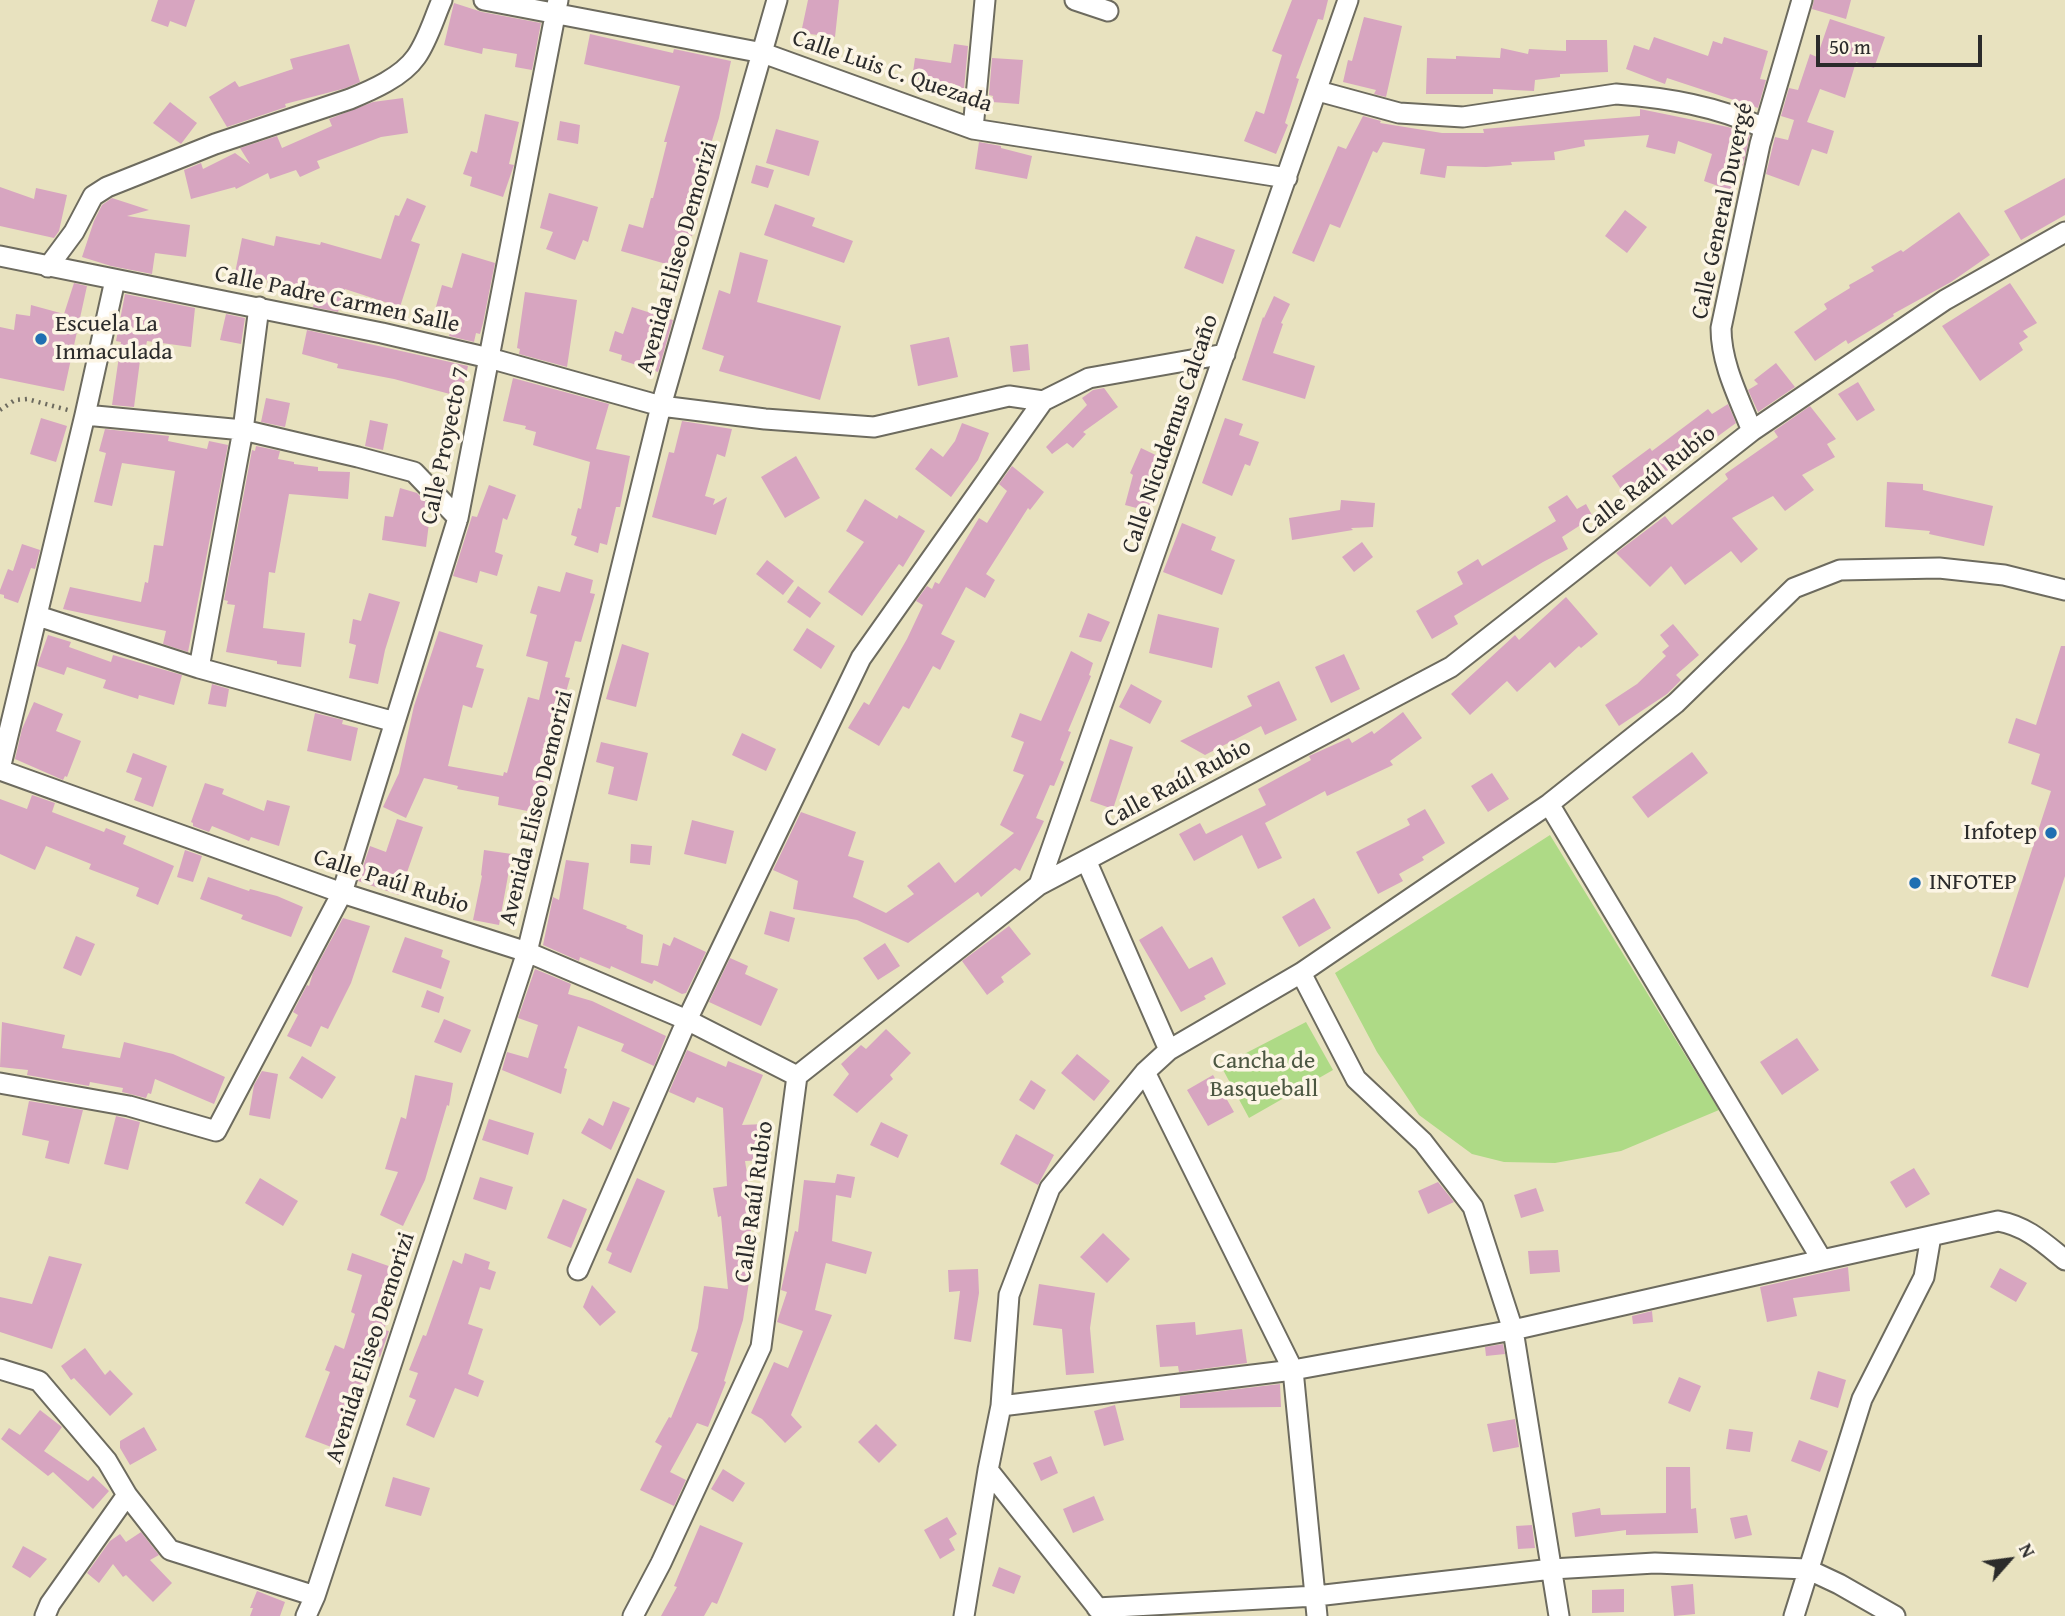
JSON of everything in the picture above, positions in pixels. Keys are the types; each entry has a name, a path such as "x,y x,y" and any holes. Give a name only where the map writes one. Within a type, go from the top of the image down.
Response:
{"street":[{"path":"48,267 74,232 93,196 107,187 215,144 351,99 399,72 417,56 442,0"},
{"name":"Calle Luis C. Quezada","path":"484,0 557,8 763,53 973,129 1287,178"},
{"name":"Avenida Eliseo Demorizi","path":"306,1616 315,1596 527,952 661,406 777,0"},
{"path":"973,129 985,0"},
{"path":"1075,0 1108,11"},
{"name":"Calle Nicudemus Calcaño","path":"1039,885 1349,0"},
{"name":"Calle General Duvergé","path":"1752,431 1721,347 1721,328 1764,128 1802,0"},
{"name":"Calle Proyecto 7","path":"0,1083 129,1106 216,1131 342,893 458,518 557,8"},
{"path":"1318,91 1399,113 1463,117 1616,94 1637,95 1687,102 1739,116 1764,128"},
{"name":"Calle Raúl Rubio","path":"634,1616 761,1347 797,1076 1039,885 1451,667 1752,431 1945,300 2065,232"},
{"name":"Calle Padre Carmen Salle","path":"0,256 260,307 489,358 661,406 765,419 874,426 1009,396 1043,401"},
{"path":"0,769 115,280"},
{"path":"199,668 243,430 260,307"},
{"path":"578,1270 687,1020 861,658 1043,401 1090,378 1225,354"},
{"path":"85,415 243,430 414,472 458,518"},
{"path":"964,1616 1001,1406 1009,1295 1049,1188 1145,1072 1169,1050 1301,973 1549,804 1676,703 1794,588 1840,570 1939,568 2004,575 2065,590"},
{"path":"38,616 199,668 395,722"},
{"name":"Calle Paúl Rubio","path":"0,769 342,893 527,952 687,1020 797,1076"},
{"path":"1549,804 1822,1259"},
{"path":"1086,860 1169,1050"},
{"path":"1301,973 1356,1079 1423,1142 1473,1207 1513,1330 1559,1616"},
{"path":"1145,1072 1293,1370 1317,1616"},
{"path":"1001,1406 1293,1370 1513,1330 1998,1221 2017,1224 2065,1259"},
{"path":"1794,1616 1862,1399 1924,1277 1931,1236"},
{"path":"0,1369 38,1381 107,1461 127,1495 170,1550 315,1596"},
{"path":"988,1470 1100,1612 1315,1596 1552,1569 1655,1563 1807,1569 1895,1616"},
{"path":"45,1616 50,1604 127,1495"}],"path":[{"path":"0,410 15,400 27,399 85,415"}],"green space":[{"path":"1550,835 1719,1110 1621,1151 1555,1163 1504,1162 1472,1154 1419,1115 1377,1052 1335,973"},
{"name":"Cancha de Basqueball","path":"1306,1022 1333,1070 1249,1118 1221,1066"}],"building":[{"path":"158,0 195,0 186,27 170,21 168,27 151,21"},
{"path":"808,0 839,0 835,37 801,33"},
{"path":"1292,0 1328,0 1323,20 1318,19 1296,78 1299,79 1285,123 1288,125 1276,154 1244,141 1256,111 1264,114 1282,55 1272,51"},
{"path":"1814,0 1851,0 1846,19 1812,9"},
{"path":"454,3 482,12 541,23 532,70 515,67 517,54 483,48 482,54 444,45"},
{"path":"1364,17 1402,26 1386,97 1374,94 1376,90 1343,82 1348,60 1352,61"},
{"path":"1830,19 1885,37 1874,68 1856,62 1845,98 1820,89 1807,122 1834,131 1827,154 1812,149 1799,186 1766,174 1775,137 1788,140 1794,120 1781,116 1789,88 1798,90 1810,54 1817,57"},
{"path":"590,34 673,53 674,49 731,61 719,118 706,160 713,161 703,201 692,236 689,235 680,268 621,251 629,224 643,228 653,198 667,142 664,142 680,86 584,64"},
{"path":"1654,37 1708,56 1713,41 1722,44 1724,37 1768,51 1760,79 1766,80 1758,108 1667,78 1665,84 1626,69 1634,45 1649,50"},
{"path":"1566,40 1607,40 1608,72 1560,74 1560,77 1535,80 1534,91 1493,89 1493,94 1426,94 1427,58 1500,58 1501,48 1528,54 1529,49 1566,51"},
{"path":"349,44 360,82 346,88 285,104 286,107 227,127 209,97 235,81 239,87 293,69 290,59"},
{"path":"954,44 968,46 964,89 954,87 955,84 912,79 915,58 951,63"},
{"path":"992,58 1023,60 1019,104 992,102 993,96 989,95"},
{"path":"403,98 408,133 381,137 317,161 320,168 300,177 296,170 270,179 268,173 236,189 235,187 191,199 184,170 201,163 203,169 235,153 250,164 240,148 277,136 282,148 332,126 329,119 373,102"},
{"path":"170,102 197,123 181,144 153,123"},
{"path":"1640,109 1728,127 1750,135 1743,166 1740,165 1732,191 1704,181 1712,154 1678,141 1675,154 1646,147 1649,135 1584,140 1585,146 1554,152 1555,160 1511,162 1512,165 1486,167 1447,166 1445,178 1420,174 1425,149 1383,142 1377,153 1373,151 1340,228 1330,224 1314,262 1292,253 1338,146 1346,149 1363,116 1381,121 1380,123 1442,133 1484,133 1483,129 1640,116"},
{"path":"485,114 519,122 509,164 514,165 503,197 470,186 472,177 463,174 471,151 477,153"},
{"path":"560,121 580,125 578,144 557,140"},
{"path":"776,129 819,141 809,176 766,163"},
{"path":"979,142 1032,156 1027,179 975,169"},
{"path":"756,165 774,170 768,188 751,183"},
{"path":"2065,178 2065,215 2021,240 2004,211"},
{"path":"0,187 34,199 36,188 67,195 59,231 54,238 0,226"},
{"path":"549,193 598,207 588,242 583,240 575,260 546,249 553,232 540,228"},
{"path":"112,198 149,210 127,216 190,225 186,257 155,253 152,274 82,257 102,205"},
{"path":"407,198 426,206 411,241 420,244 400,307 345,289 338,312 313,307 316,296 267,283 268,280 235,273 242,238 274,246 276,236 320,245 321,242 381,259 395,215 399,216"},
{"path":"775,204 815,218 812,226 853,241 844,263 764,235"},
{"path":"1625,210 1647,227 1627,253 1605,236"},
{"path":"1959,212 1990,255 1951,282 1893,314 1894,316 1848,344 1846,340 1815,361 1794,332 1827,309 1824,304 1874,271 1871,267 1901,250 1903,252"},
{"path":"1196,236 1235,250 1223,284 1184,268"},
{"path":"740,252 768,260 757,302 841,326 820,400 719,371 724,356 702,349 719,290 730,294"},
{"path":"462,253 495,263 483,323 474,342 449,336 452,327 432,321 442,285 452,288"},
{"name":"Escuela La Inmaculada","path":"74,283 87,286 64,391 0,378 0,327 14,330 16,314 30,316 31,305 64,314"},
{"path":"2010,283 2037,323 2023,331 2028,337 2019,343 2023,350 1980,381 1942,326"},
{"path":"525,292 577,300 567,367 519,354 520,349 517,348"},
{"path":"125,294 195,308 191,347 147,341 146,346 142,345 134,407 112,405 121,342 116,341"},
{"path":"1274,296 1290,304 1281,323 1283,324 1273,353 1315,366 1305,399 1242,380 1263,317"},
{"path":"632,307 673,320 658,372 621,360 622,355 609,351 615,331 623,334"},
{"path":"226,314 245,318 241,344 220,340"},
{"path":"307,330 468,366 461,397 394,379 337,368 338,364 302,354"},
{"path":"949,337 958,377 918,386 910,345"},
{"path":"1028,344 1030,370 1013,372 1010,346"},
{"path":"1776,363 1795,387 1758,412 1748,390 1758,384 1754,380"},
{"path":"513,378 609,404 596,449 630,456 620,507 616,507 607,545 600,543 598,553 574,545 577,537 571,535 578,508 581,509 590,462 533,445 536,432 525,429 526,426 503,421"},
{"path":"1858,382 1875,410 1857,421 1838,394"},
{"path":"1104,388 1118,407 1083,432 1086,434 1073,448 1067,443 1052,454 1046,447 1087,405 1082,398 1093,390"},
{"path":"266,398 290,403 285,427 261,422"},
{"path":"1728,404 1736,423 1629,501 1612,476 1650,448 1652,451 1708,409 1712,414"},
{"path":"1810,406 1836,439 1827,444 1835,457 1802,475 1814,490 1785,511 1773,496 1732,518 1758,549 1741,563 1731,551 1685,585 1671,566 1650,587 1616,553 1665,516 1672,525 1728,479 1725,474 1778,437 1774,431"},
{"path":"41,418 67,426 56,462 30,454"},
{"path":"1225,418 1243,424 1239,435 1259,442 1250,466 1245,464 1232,496 1202,483"},
{"path":"370,420 388,424 383,450 365,446"},
{"path":"682,421 732,429 725,457 717,454 705,496 715,499 713,505 727,497 716,535 652,517 669,452 674,453"},
{"path":"962,423 989,433 978,460 951,497 915,469 931,448 943,457 955,441"},
{"path":"105,429 169,436 168,441 207,449 209,441 228,445 188,652 163,644 166,631 63,609 70,587 141,602 145,582 148,583 154,545 163,546 175,471 122,463 112,506 94,502 106,453 99,451"},
{"path":"256,446 280,451 278,459 318,467 318,471 350,472 348,499 289,494 275,573 269,572 263,628 305,633 301,667 226,652 235,605 227,604 228,601 224,600 252,450 255,451"},
{"path":"1141,448 1168,461 1148,511 1125,505 1133,475 1130,473"},
{"path":"796,456 820,498 785,518 761,477"},
{"path":"1012,466 1044,492 1030,510 1028,508 986,574 995,580 985,598 966,587 941,634 955,641 940,670 933,666 909,709 903,706 879,746 848,728 864,702 869,705 907,639 923,605 916,601 927,586 932,589 935,582 939,584 979,518 987,523 1007,491 999,484"},
{"path":"1887,482 1923,484 1923,490 1993,506 1984,546 1929,534 1930,531 1885,527"},
{"path":"489,485 516,495 507,520 503,518 495,552 503,555 497,576 480,571 477,583 453,576 472,516 477,517"},
{"path":"400,488 417,493 427,503 422,522 429,523 426,547 382,540 385,516 393,517"},
{"path":"1567,495 1577,509 1586,504 1593,517 1562,537 1568,549 1454,616 1458,624 1432,639 1416,611 1463,584 1457,572 1478,559 1482,566 1556,521 1548,507"},
{"path":"865,499 897,519 899,515 925,531 903,567 899,564 862,616 828,592 864,542 846,531"},
{"path":"1341,500 1375,503 1373,527 1351,528 1353,530 1292,540 1289,518 1340,510"},
{"path":"1182,523 1216,537 1211,550 1235,560 1222,595 1163,572"},
{"path":"1362,542 1373,557 1354,572 1342,557"},
{"path":"22,544 40,550 35,569 31,568 18,603 4,598 0,590 8,569 13,571"},
{"path":"767,560 794,581 783,595 756,574"},
{"path":"566,572 593,580 590,593 595,594 581,642 575,641 565,677 570,678 552,742 537,813 498,805 499,797 457,789 458,786 424,778 406,818 383,807 399,773 414,706 439,631 483,645 476,667 484,669 472,708 463,705 448,766 503,776 504,772 507,773 528,697 539,700 548,662 526,656 537,615 530,613 538,586 560,592"},
{"path":"798,586 821,603 810,618 787,602"},
{"path":"369,593 400,602 378,684 349,678 356,645 349,643 353,619 361,621"},
{"path":"1566,597 1598,634 1581,648 1579,646 1555,668 1550,662 1517,692 1507,681 1470,715 1451,694 1515,635 1519,640"},
{"path":"1088,613 1110,622 1101,642 1079,637"},
{"path":"1158,614 1219,628 1212,668 1149,653"},
{"path":"1673,624 1699,655 1676,675 1681,680 1667,694 1619,726 1605,705 1637,684 1666,656 1662,652 1669,646 1660,635"},
{"path":"807,628 835,646 821,669 793,650"},
{"path":"48,635 71,642 69,647 111,662 113,655 182,675 174,705 139,695 138,699 103,688 106,680 67,667 64,675 37,666"},
{"path":"622,644 649,653 636,707 606,699"},
{"name":"Infotep","path":"2061,646 2065,646 2065,876 2028,988 1991,976 2051,791 2031,784 2040,754 2008,743 2016,718 2036,725"},
{"path":"1071,651 1093,663 1089,675 1091,676 1068,731 1071,732 1060,760 1064,762 1054,786 1050,785 1036,818 1044,821 1020,871 1015,868 981,897 978,892 908,943 857,920 793,909 798,881 773,870 801,812 856,832 848,856 864,861 853,897 886,913 914,894 907,886 939,862 955,883 1014,833 1000,825 1024,775 1013,771 1024,742 1011,737 1020,713 1041,721"},
{"path":"1344,654 1360,689 1331,703 1315,667"},
{"path":"1279,681 1297,720 1265,735 1261,726 1205,755 1180,741 1252,706 1247,696"},
{"path":"212,684 229,689 226,707 208,704"},
{"path":"1131,684 1162,701 1150,724 1119,707"},
{"path":"34,702 63,714 56,731 81,741 67,777 63,780 15,759 22,729"},
{"path":"1403,712 1422,738 1390,761 1393,765 1327,796 1325,791 1265,823 1282,858 1258,869 1242,835 1194,861 1179,834 1200,823 1206,834 1266,805 1258,789 1311,760 1309,756 1349,738 1352,743 1372,731 1374,734"},
{"path":"315,713 343,720 342,724 358,728 351,761 307,751"},
{"path":"742,733 776,749 766,771 732,755"},
{"path":"1110,739 1133,747 1113,809 1090,801"},
{"path":"601,742 648,753 637,801 608,794 614,767 596,762"},
{"path":"1692,752 1708,773 1648,818 1632,797"},
{"path":"133,753 167,766 153,807 134,800 142,778 126,772"},
{"path":"1492,773 1509,799 1488,812 1471,786"},
{"path":"205,783 224,789 222,794 264,811 267,800 290,806 279,846 251,837 249,841 212,826 209,832 193,826 191,822"},
{"path":"32,795 55,803 52,812 104,832 106,828 126,836 123,844 174,866 158,905 136,896 139,888 89,869 91,864 46,846 35,870 0,854 0,799 27,809"},
{"path":"1425,809 1445,843 1422,857 1424,860 1399,874 1403,881 1378,894 1356,852 1410,825 1407,819"},
{"path":"397,819 423,827 399,895 358,881 370,846 386,852"},
{"path":"692,820 734,831 726,864 684,854"},
{"path":"631,844 652,846 650,865 630,863"},
{"path":"185,850 202,856 193,882 177,877"},
{"path":"484,850 512,854 499,925 473,920"},
{"path":"566,860 589,863 583,909 643,935 641,963 658,966 663,943 670,946 674,937 706,952 686,993 682,994 654,980 652,984 611,966 610,969 580,957 579,961 543,945 553,897 559,900"},
{"path":"208,877 249,891 250,889 277,896 303,907 291,937 241,919 243,915 200,899"},
{"path":"1314,898 1331,928 1299,947 1282,917"},
{"path":"770,911 795,918 789,942 764,934"},
{"path":"343,918 370,926 351,983 328,1029 321,1026 311,1047 287,1036 298,1015 293,1012"},
{"path":"1009,926 1031,954 1001,977 1004,982 987,995 962,961"},
{"path":"1162,926 1189,969 1212,957 1226,984 1204,996 1206,999 1181,1012 1139,940"},
{"path":"76,936 95,944 81,976 63,968"},
{"path":"405,937 443,950 441,957 450,961 441,989 392,972"},
{"path":"885,943 900,966 878,980 863,958"},
{"path":"730,958 748,966 745,974 778,989 761,1026 709,1002"},
{"path":"535,969 571,984 568,994 592,1001 666,1036 654,1066 621,1051 624,1044 578,1026 564,1068 567,1069 561,1094 502,1070 507,1052 528,1058 538,1025 518,1018"},
{"path":"427,990 444,997 439,1013 421,1007"},
{"path":"444,1019 471,1030 461,1053 434,1042"},
{"path":"2,1022 65,1035 62,1048 120,1058 124,1042 173,1054 225,1077 214,1104 155,1079 151,1094 148,1093 146,1098 122,1092 123,1088 90,1082 89,1086 27,1075 28,1070 0,1067"},
{"path":"886,1029 911,1053 890,1075 893,1079 857,1113 833,1095 849,1074 841,1064 861,1045 866,1049"},
{"path":"1797,1038 1819,1070 1782,1095 1760,1062"},
{"path":"687,1050 726,1067 728,1061 763,1075 742,1125 765,1124 767,1160 745,1161 753,1211 749,1212 754,1263 743,1320 724,1381 726,1382 708,1427 697,1423 670,1472 686,1480 674,1506 640,1490 662,1446 655,1442 669,1417 671,1418 698,1353 691,1351 698,1328 704,1286 728,1289 721,1216 718,1217 713,1188 727,1186 723,1108 697,1097 694,1103 669,1092"},
{"path":"1077,1054 1110,1081 1094,1101 1061,1073"},
{"path":"302,1056 336,1077 322,1099 289,1078"},
{"path":"262,1071 278,1074 270,1119 249,1115 254,1085"},
{"path":"415,1075 453,1083 449,1106 447,1105 425,1180 403,1226 380,1215 398,1172 385,1169 401,1117 406,1119"},
{"path":"1213,1075 1234,1112 1208,1126 1187,1090"},
{"path":"1031,1080 1046,1090 1034,1110 1019,1100"},
{"path":"29,1101 83,1110 69,1164 45,1158 49,1141 22,1135"},
{"path":"613,1101 630,1108 611,1150 581,1133 589,1118 603,1126"},
{"path":"116,1116 140,1122 128,1170 104,1164"},
{"path":"489,1119 534,1133 528,1155 482,1140"},
{"path":"881,1122 908,1135 898,1158 870,1145"},
{"path":"1016,1134 1054,1155 1038,1185 1000,1164"},
{"path":"1914,1168 1930,1194 1906,1208 1890,1182"},
{"path":"837,1174 855,1177 851,1198 836,1195 832,1241 872,1252 866,1274 826,1263 815,1310 832,1315 791,1415 802,1427 785,1443 762,1419 751,1413 774,1362 788,1368 803,1331 777,1322 787,1292 781,1290 795,1231 798,1232 804,1180 835,1183"},
{"path":"480,1177 513,1187 506,1210 473,1199"},
{"path":"260,1178 298,1201 283,1226 245,1203"},
{"path":"637,1178 665,1191 631,1273 608,1263 612,1253 606,1250"},
{"path":"1438,1182 1454,1202 1428,1214 1418,1191"},
{"path":"1536,1188 1544,1211 1521,1218 1514,1195"},
{"path":"563,1199 587,1209 571,1248 547,1238"},
{"path":"1103,1233 1130,1259 1107,1283 1080,1257"},
{"path":"1558,1250 1560,1272 1530,1274 1528,1251"},
{"path":"352,1253 397,1269 387,1298 394,1300 384,1330 389,1331 380,1357 374,1355 339,1450 305,1437 330,1372 325,1370 335,1345 344,1349 355,1314 351,1312 362,1275 347,1270"},
{"path":"465,1253 490,1262 488,1269 496,1272 490,1290 480,1287 468,1324 483,1329 468,1374 484,1381 478,1397 455,1388 434,1438 406,1425 416,1400 409,1397 418,1373 409,1370 423,1335 426,1336 453,1260 462,1264"},
{"path":"49,1256 82,1264 52,1349 0,1332 0,1297 32,1304"},
{"path":"1848,1267 1850,1291 1793,1298 1797,1316 1767,1322 1760,1287"},
{"path":"2000,1268 2027,1283 2016,1302 1990,1287"},
{"path":"978,1269 979,1293 971,1342 954,1339 960,1291 949,1292 948,1270"},
{"path":"1039,1284 1095,1293 1090,1328 1094,1373 1066,1375 1062,1329 1033,1325"},
{"path":"592,1285 616,1312 600,1326 583,1307"},
{"path":"1652,1311 1653,1322 1633,1324 1632,1316"},
{"path":"1195,1322 1196,1335 1242,1329 1247,1363 1179,1372 1178,1366 1160,1367 1156,1325"},
{"path":"1503,1344 1505,1354 1486,1356 1485,1347"},
{"path":"85,1348 105,1375 110,1370 133,1394 110,1416 74,1378 71,1380 61,1366"},
{"path":"1818,1371 1846,1380 1838,1408 1810,1399"},
{"path":"1679,1377 1701,1386 1690,1412 1668,1403"},
{"path":"1280,1384 1281,1407 1180,1408 1180,1396"},
{"path":"1115,1405 1124,1440 1104,1446 1094,1411"},
{"path":"40,1410 62,1427 44,1451 88,1481 93,1476 109,1491 93,1509 53,1472 48,1476 1,1439 9,1428 20,1435"},
{"path":"1515,1419 1519,1447 1493,1452 1487,1424"},
{"path":"876,1424 897,1445 879,1463 858,1442"},
{"path":"144,1427 157,1450 130,1465 120,1448 120,1441"},
{"path":"1729,1429 1753,1432 1750,1452 1726,1449"},
{"path":"1799,1440 1828,1451 1820,1472 1791,1461"},
{"path":"1051,1456 1058,1473 1041,1481 1033,1463"},
{"path":"1666,1467 1690,1467 1691,1509 1696,1508 1698,1533 1626,1535 1626,1530 1575,1537 1572,1513 1600,1508 1601,1515 1666,1513"},
{"path":"723,1469 745,1483 733,1502 711,1489"},
{"path":"393,1477 430,1488 421,1516 385,1506"},
{"path":"1094,1496 1104,1520 1073,1533 1063,1509"},
{"path":"1747,1515 1752,1535 1735,1539 1730,1518"},
{"path":"947,1517 957,1534 949,1539 955,1550 940,1559 924,1530"},
{"path":"700,1525 743,1543 717,1604 712,1602 704,1616 661,1616 677,1587 674,1586"},
{"path":"1532,1525 1535,1548 1518,1549 1516,1526"},
{"path":"141,1532 159,1555 150,1560 172,1583 153,1602 126,1575 123,1577 113,1564 99,1583 87,1573 110,1541 120,1534 126,1542"},
{"path":"23,1546 47,1559 30,1578 12,1567"},
{"path":"999,1567 1021,1576 1014,1594 992,1586"},
{"path":"1693,1584 1695,1614 1674,1616 1671,1586"},
{"path":"1624,1589 1624,1612 1592,1613 1592,1590"},
{"path":"257,1591 285,1602 280,1616 250,1616 253,1608 250,1608"}],"place":[{"name":"Escuela La Inmaculada","path":"41,339"},
{"name":"Infotep","path":"2051,833"},
{"name":"INFOTEP","path":"1915,883"}]}
